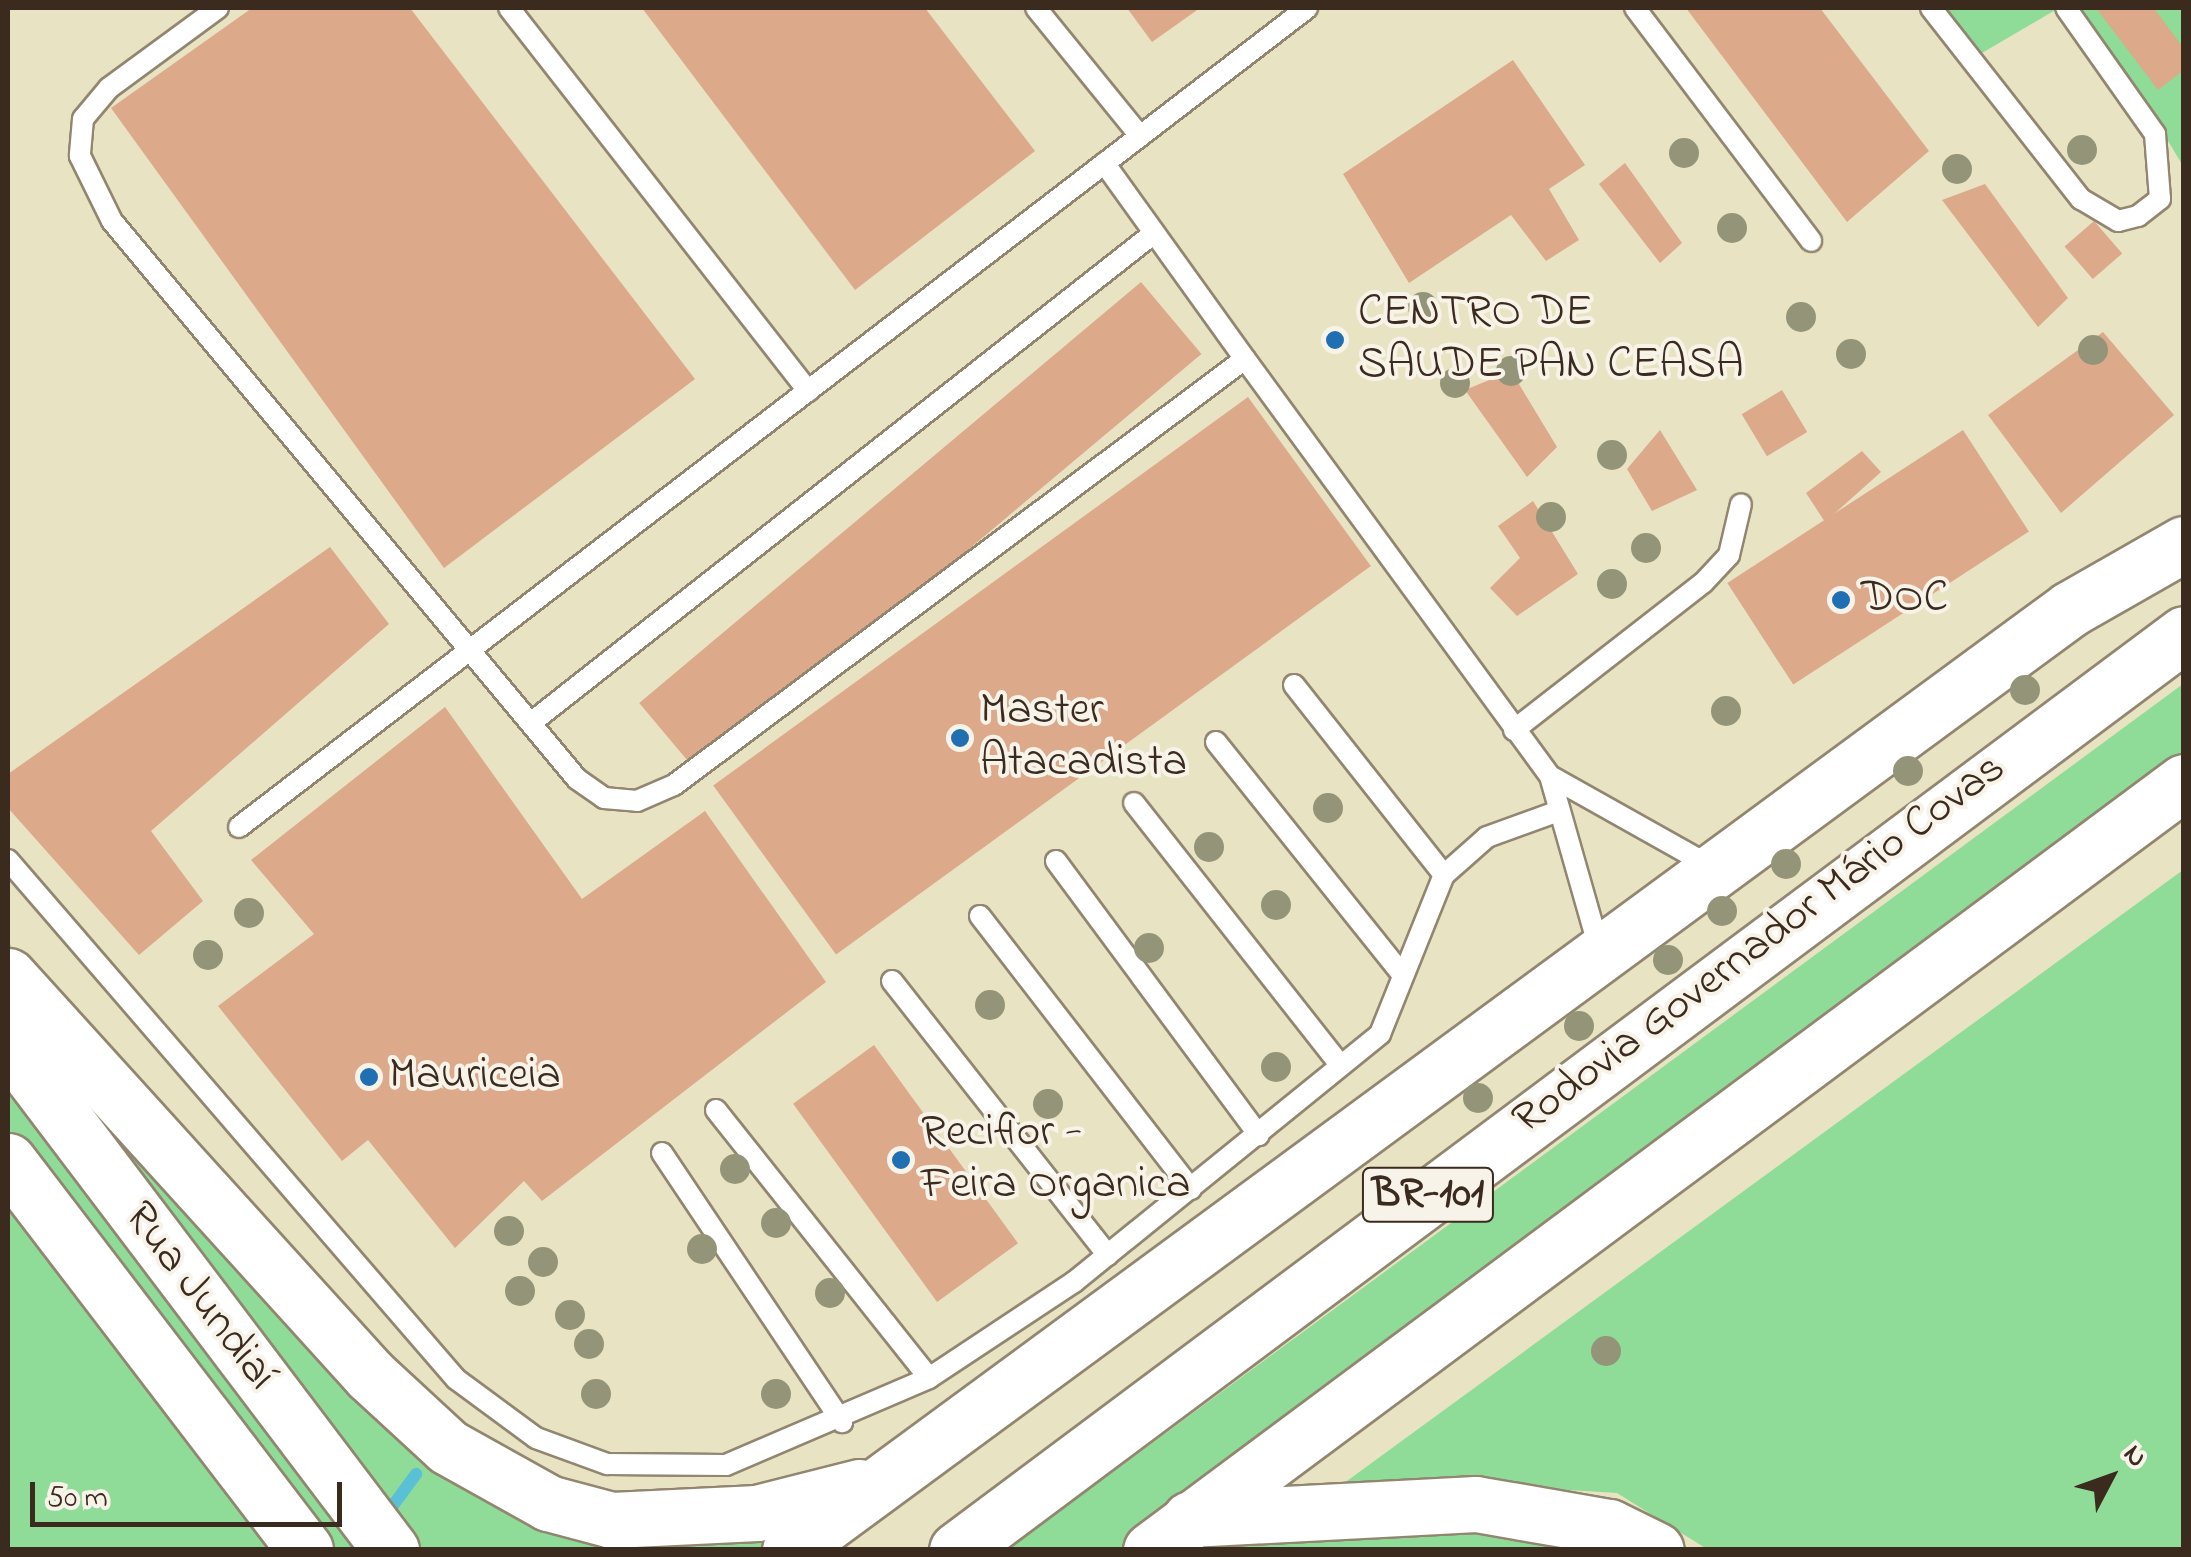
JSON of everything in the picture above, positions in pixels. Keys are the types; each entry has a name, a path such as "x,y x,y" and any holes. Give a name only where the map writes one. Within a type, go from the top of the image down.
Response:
{"main road":[{"path":"790,1550 1720,872 2070,608 2184,544"},
{"name":"Rodovia Governador Mário Covas","path":"957,1550 2184,634"},
{"name":"BR-101","path":"1171,1534 1814,1062 2076,858 2184,782"},
{"path":"8,976 358,1362 448,1447 548,1502 612,1520 757,1514 886,1480"},
{"name":"Rua Jundiaí","path":"8,1044 391,1550"},
{"name":"Rua Jundiaí","path":"8,1160 305,1550"},
{"path":"1171,1534 1476,1504 1608,1527 1656,1550"}],"lane":[{"path":"218,8 109,88 83,118 80,156 112,221 473,648 577,780 604,798 637,801 674,785 1245,359"},
{"path":"510,8 808,391"},
{"path":"1036,8 1140,136"},
{"path":"239,827 1307,8"},
{"path":"1636,8 1811,241"},
{"path":"1931,8 2081,199 2118,221 2138,216 2160,199 2155,134 2066,8"},
{"path":"1104,163 1550,776 1720,872"},
{"path":"532,722 1154,233"},
{"path":"1514,730 1702,583 1728,555 1742,504"},
{"path":"1294,685 1444,875"},
{"path":"1216,742 1402,974"},
{"path":"1550,776 1602,958"},
{"path":"1134,803 1340,1065"},
{"path":"2076,858 2184,804"},
{"path":"8,860 456,1379 536,1438 607,1464 726,1466 842,1422 929,1378 1108,1255 1380,1034 1444,875 1487,837 1558,811"},
{"path":"1056,860 1259,1134"},
{"path":"980,916 1191,1189"},
{"path":"892,981 1108,1255"},
{"path":"716,1110 929,1378"},
{"path":"662,1154 842,1422"}],"green space":[{"path":"1931,8 2056,8 2057,9 1970,60"},
{"path":"2075,8 2183,8 2183,166 2152,114"},
{"path":"2183,684 2183,767 1136,1549 1007,1550"},
{"path":"2183,870 2183,1549 1707,1549 1617,1493 1438,1482 1336,1489"},
{"path":"8,942 457,1469 818,1532 796,1550 8,1549"},
{"path":"1476,1504 1656,1550 1151,1550"}],"building":[{"path":"252,8 410,8 695,379 444,568 111,108"},
{"path":"642,8 925,8 1035,151 855,290"},
{"path":"1127,8 1200,8 1152,42"},
{"path":"1686,8 1820,8 1929,151 1847,222"},
{"path":"2096,8 2154,8 2184,49 2184,70 2158,90"},
{"path":"1513,60 1585,165 1549,189 1579,240 1546,261 1511,215 1409,283 1343,174"},
{"path":"1625,163 1682,243 1660,263 1599,184"},
{"path":"1985,184 2068,298 2038,327 1942,200"},
{"path":"2094,221 2122,253 2093,279 2065,247"},
{"path":"1141,282 1201,354 700,775 639,703"},
{"path":"2103,332 2174,415 2061,513 1988,415"},
{"path":"1511,371 1557,447 1527,477 1465,390"},
{"path":"1782,390 1807,432 1767,456 1742,414"},
{"path":"1248,397 1371,566 836,955 713,786"},
{"path":"1660,430 1697,490 1652,511 1627,469"},
{"path":"1963,430 2029,531 1793,685 1727,583"},
{"path":"1862,451 1881,472 1825,522 1806,493"},
{"path":"1533,501 1578,574 1517,616 1490,588 1520,558 1498,526"},
{"path":"330,547 389,624 151,831 203,901 139,955 8,808 8,774"},
{"path":"445,707 582,899 705,811 826,982 542,1201 524,1181 455,1248 368,1140 342,1161 218,1006 314,934 251,860"},
{"path":"874,1045 1018,1243 937,1302 793,1104"}],"waterway":[{"path":"383,1519 416,1474"}],"place":[{"name":"CENTRO DE SAUDE PAN CEASA","path":"1335,340"},
{"name":"DOC","path":"1841,600"},
{"name":"Master Atacadista","path":"960,738"},
{"name":"Mauriceia","path":"369,1077"},
{"name":"Reciflor - Feira Organica","path":"901,1160"}]}
